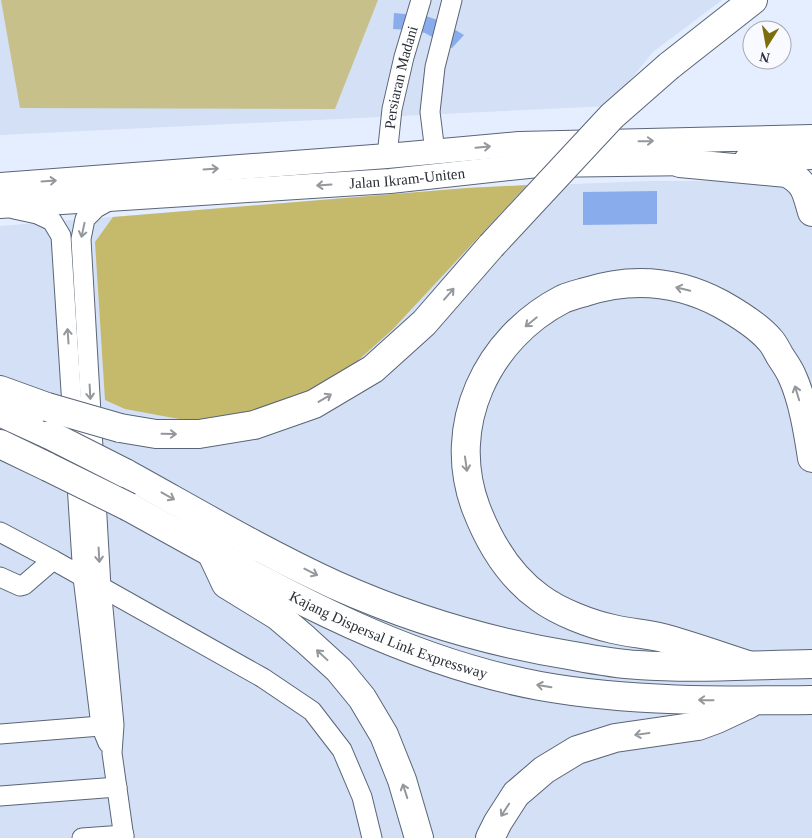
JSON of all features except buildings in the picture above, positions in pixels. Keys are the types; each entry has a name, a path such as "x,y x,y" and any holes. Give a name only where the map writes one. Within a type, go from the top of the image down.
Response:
{"highway":[{"path":"0,390 47,407 120,428 156,434 199,434 254,425 314,404 373,369 424,323 491,246 612,116 669,66 753,0"},
{"path":"680,164 787,172 799,179 805,189 812,212"},
{"path":"748,665 662,638 611,629 574,616 540,599 520,580 496,552 482,525 470,492 465,454 467,423 477,390 492,364 511,338 538,316 564,299 601,287 630,282 661,284 702,294 737,313 770,340 792,376 807,429 812,458"},
{"name":"Kajang Dispersal Link Expressway","path":"0,412 50,434 335,584 391,608 443,626 548,652 628,664 679,666 812,664"},
{"name":"Kajang Dispersal Link Expressway","path":"0,444 129,507 304,603 377,636 428,656 489,674 541,686 616,695 671,699 812,700"},
{"path":"211,552 226,584 278,616 306,639 338,670 362,698 384,735 402,780 419,838"},
{"path":"490,838 516,794 544,770 577,750 615,738 698,726 755,701"}],"main road":[{"name":"Jalan Ikram-Uniten","path":"0,185 519,144 812,137"},
{"name":"Jalan Ikram-Uniten","path":"0,206 390,181 538,165 680,164 812,157"}],"street":[{"name":"Persiaran Madani","path":"386,156 392,109 404,57 421,0"},
{"name":"Persiaran Madani","path":"435,152 430,112 435,67 447,1"},
{"path":"404,57 435,67"},
{"path":"108,725 81,239 85,219 96,208 115,198"},
{"path":"0,206 37,214 52,221 62,236 83,577 108,725 124,837 82,838"},
{"path":"0,532 54,560 263,678 312,711 342,750 362,797 372,838"},
{"path":"0,577 20,586 24,585 54,560"},
{"path":"0,734 108,725"},
{"path":"0,796 117,786"}],"shaded area":[{"path":"0,0 722,0 653,52 609,106 0,135"},
{"path":"1,0 378,0 335,109 20,108"},
{"path":"651,181 812,181 812,838 0,838 0,226 467,188"},
{"path":"527,185 393,329 344,373 271,410 190,421 125,409 105,400 95,242 113,217 467,188"}]}
